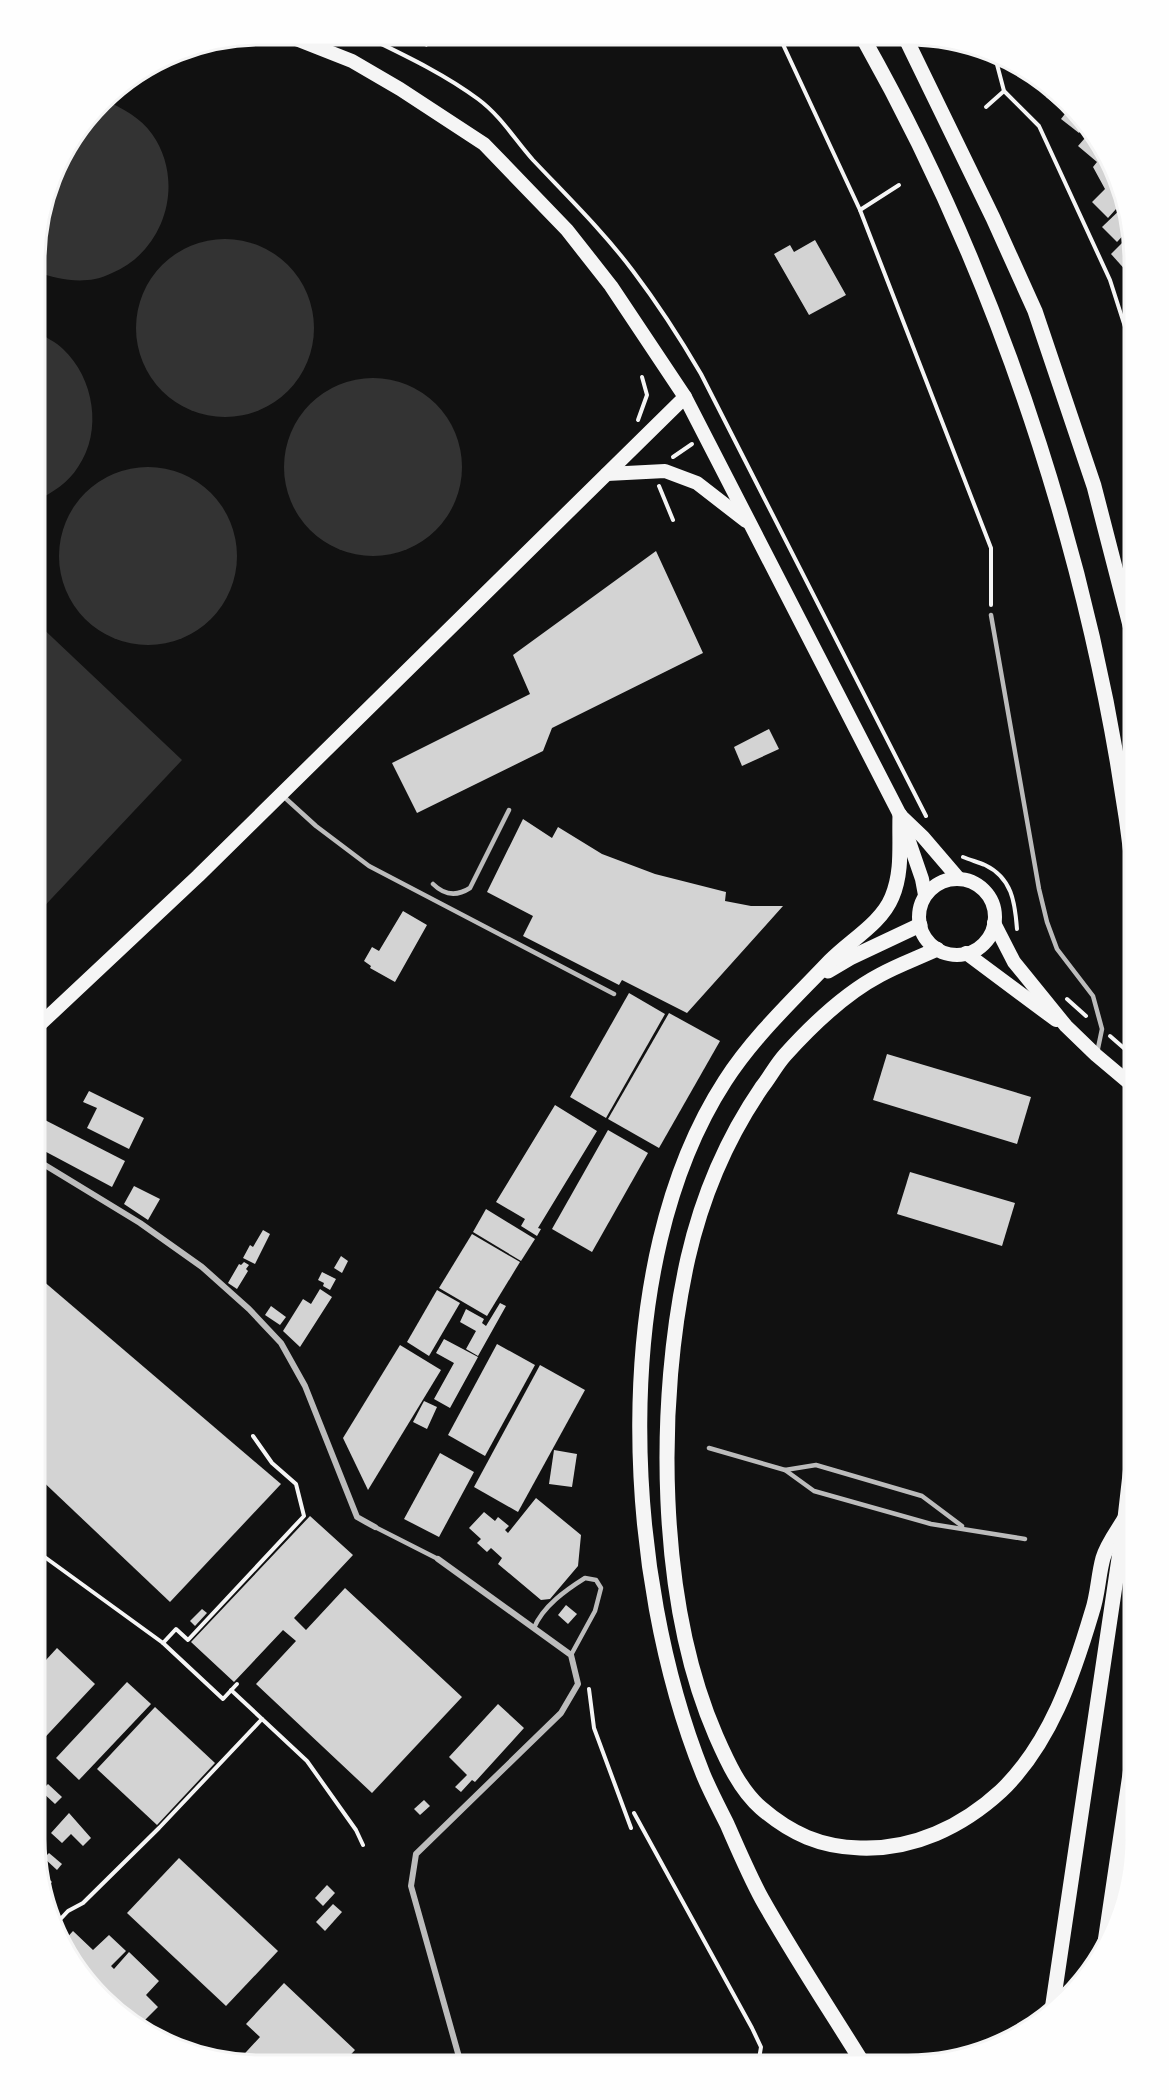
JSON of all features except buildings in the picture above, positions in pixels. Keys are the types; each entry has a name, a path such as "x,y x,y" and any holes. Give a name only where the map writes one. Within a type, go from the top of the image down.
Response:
{"highway":[{"path":"867,45 889,85 968,248 1020,386 1068,541 1111,719 1124,791"},
{"path":"909,45 1035,310 1094,486 1124,602"},
{"path":"858,2055 762,1898 703,1775 682,1714 659,1627 648,1557 642,1498 641,1394 644,1344 655,1266 670,1205 694,1139 724,1082 759,1035 815,979 828,962 877,919 889,904 899,871 900,815"},
{"path":"815,979 850,958 920,925"},
{"path":"937,949 899,965 860,987 834,1006 783,1057 745,1112 710,1182 688,1257 673,1348 667,1435 670,1532 682,1625 705,1710 729,1766 758,1806 795,1833 836,1847 880,1849 922,1840 963,1822 1001,1790 1033,1754 1059,1706 1094,1609 1104,1554 1124,1520"},
{"path":"1054,1998 1124,1525"},
{"path":"1108,1922 1124,1815"}],"main road":[{"path":"312,45 351,61 400,89 484,144 567,230 611,286 685,397 705,435 900,815 926,895"},
{"path":"45,1020 198,876 685,397"},
{"path":"607,474 664,471 697,483 750,524"},
{"path":"900,815 923,837 958,879"},
{"path":"958,879 982,888 990,898 994,910 994,923 985,942 966,953 946,953 929,943 920,925 919,915 926,895 940,883 958,879"},
{"path":"994,923 1014,962 1066,1026 1124,1079"},
{"path":"966,953 1066,1026"}],"street":[{"path":"45,1165 140,1223 202,1268 249,1309 281,1343 305,1386 357,1517 375,1527"},
{"path":"438,1559 572,1655 578,1684 561,1713 416,1854 411,1886 458,2055"}],"lane":[{"path":"991,615 1039,889 1047,922 1057,949 1093,996 1102,1029 1096,1055"},
{"path":"280,794 316,826 369,866 614,994"},
{"path":"433,884 440,890 451,893 461,894 470,888 509,810"},
{"path":"709,1448 785,1470 814,1491 931,1524 1024,1539"},
{"path":"785,1470 816,1465 922,1496 964,1528"},
{"path":"375,1527 438,1559"},
{"path":"534,1628 538,1618 557,1598 585,1578 596,1580 601,1588 595,1611 572,1655"}],"path":[{"path":"783,45 860,210 991,548 991,615"},
{"path":"997,64 1004,91 1039,126 1110,280 1124,324"},
{"path":"986,107 1004,91"},
{"path":"860,210 899,185"},
{"path":"630,428 639,419 647,395 642,377"},
{"path":"673,520 653,472 705,435 726,424"},
{"path":"163,1643 176,1629 188,1640 304,1516 296,1484 272,1463 253,1436"},
{"path":"45,1557 163,1643 223,1699 237,1684"},
{"path":"578,1684 589,1689 594,1728 631,1828"},
{"path":"231,1690 307,1761 356,1830 363,1845"},
{"path":"60,1920 68,1911 83,1903 159,1828 262,1719"},
{"path":"634,1814 752,2028 761,2047 760,2055"}],"shaded area":[{"path":"113,104 137,118 152,134 162,153 168,173 165,213 157,232 145,249 130,263 97,279 58,278 45,274 45,247 56,191 81,141"},
{"path":"225,239 242,240 259,245 288,265 308,294 313,311 313,345 308,362 288,391 259,411 242,416 225,417 208,416 191,411 162,391 142,362 137,345 136,328 137,311 142,294 162,265 191,245 208,240"},
{"path":"45,337 60,346 74,361 82,375 92,405 91,437 86,453 70,478 45,496"},
{"path":"373,378 407,385 423,393 436,404 447,417 455,433 462,467 455,501 447,517 436,530 423,541 407,549 373,556 339,549 323,541 310,530 299,517 291,501 284,467 291,433 299,417 310,404 323,393 339,385"},
{"path":"148,467 182,474 211,493 230,522 237,556 230,590 211,619 182,638 148,645 114,638 85,619 66,590 59,556 66,522 85,493 114,474"},
{"path":"45,631 182,760 45,905"}]}
